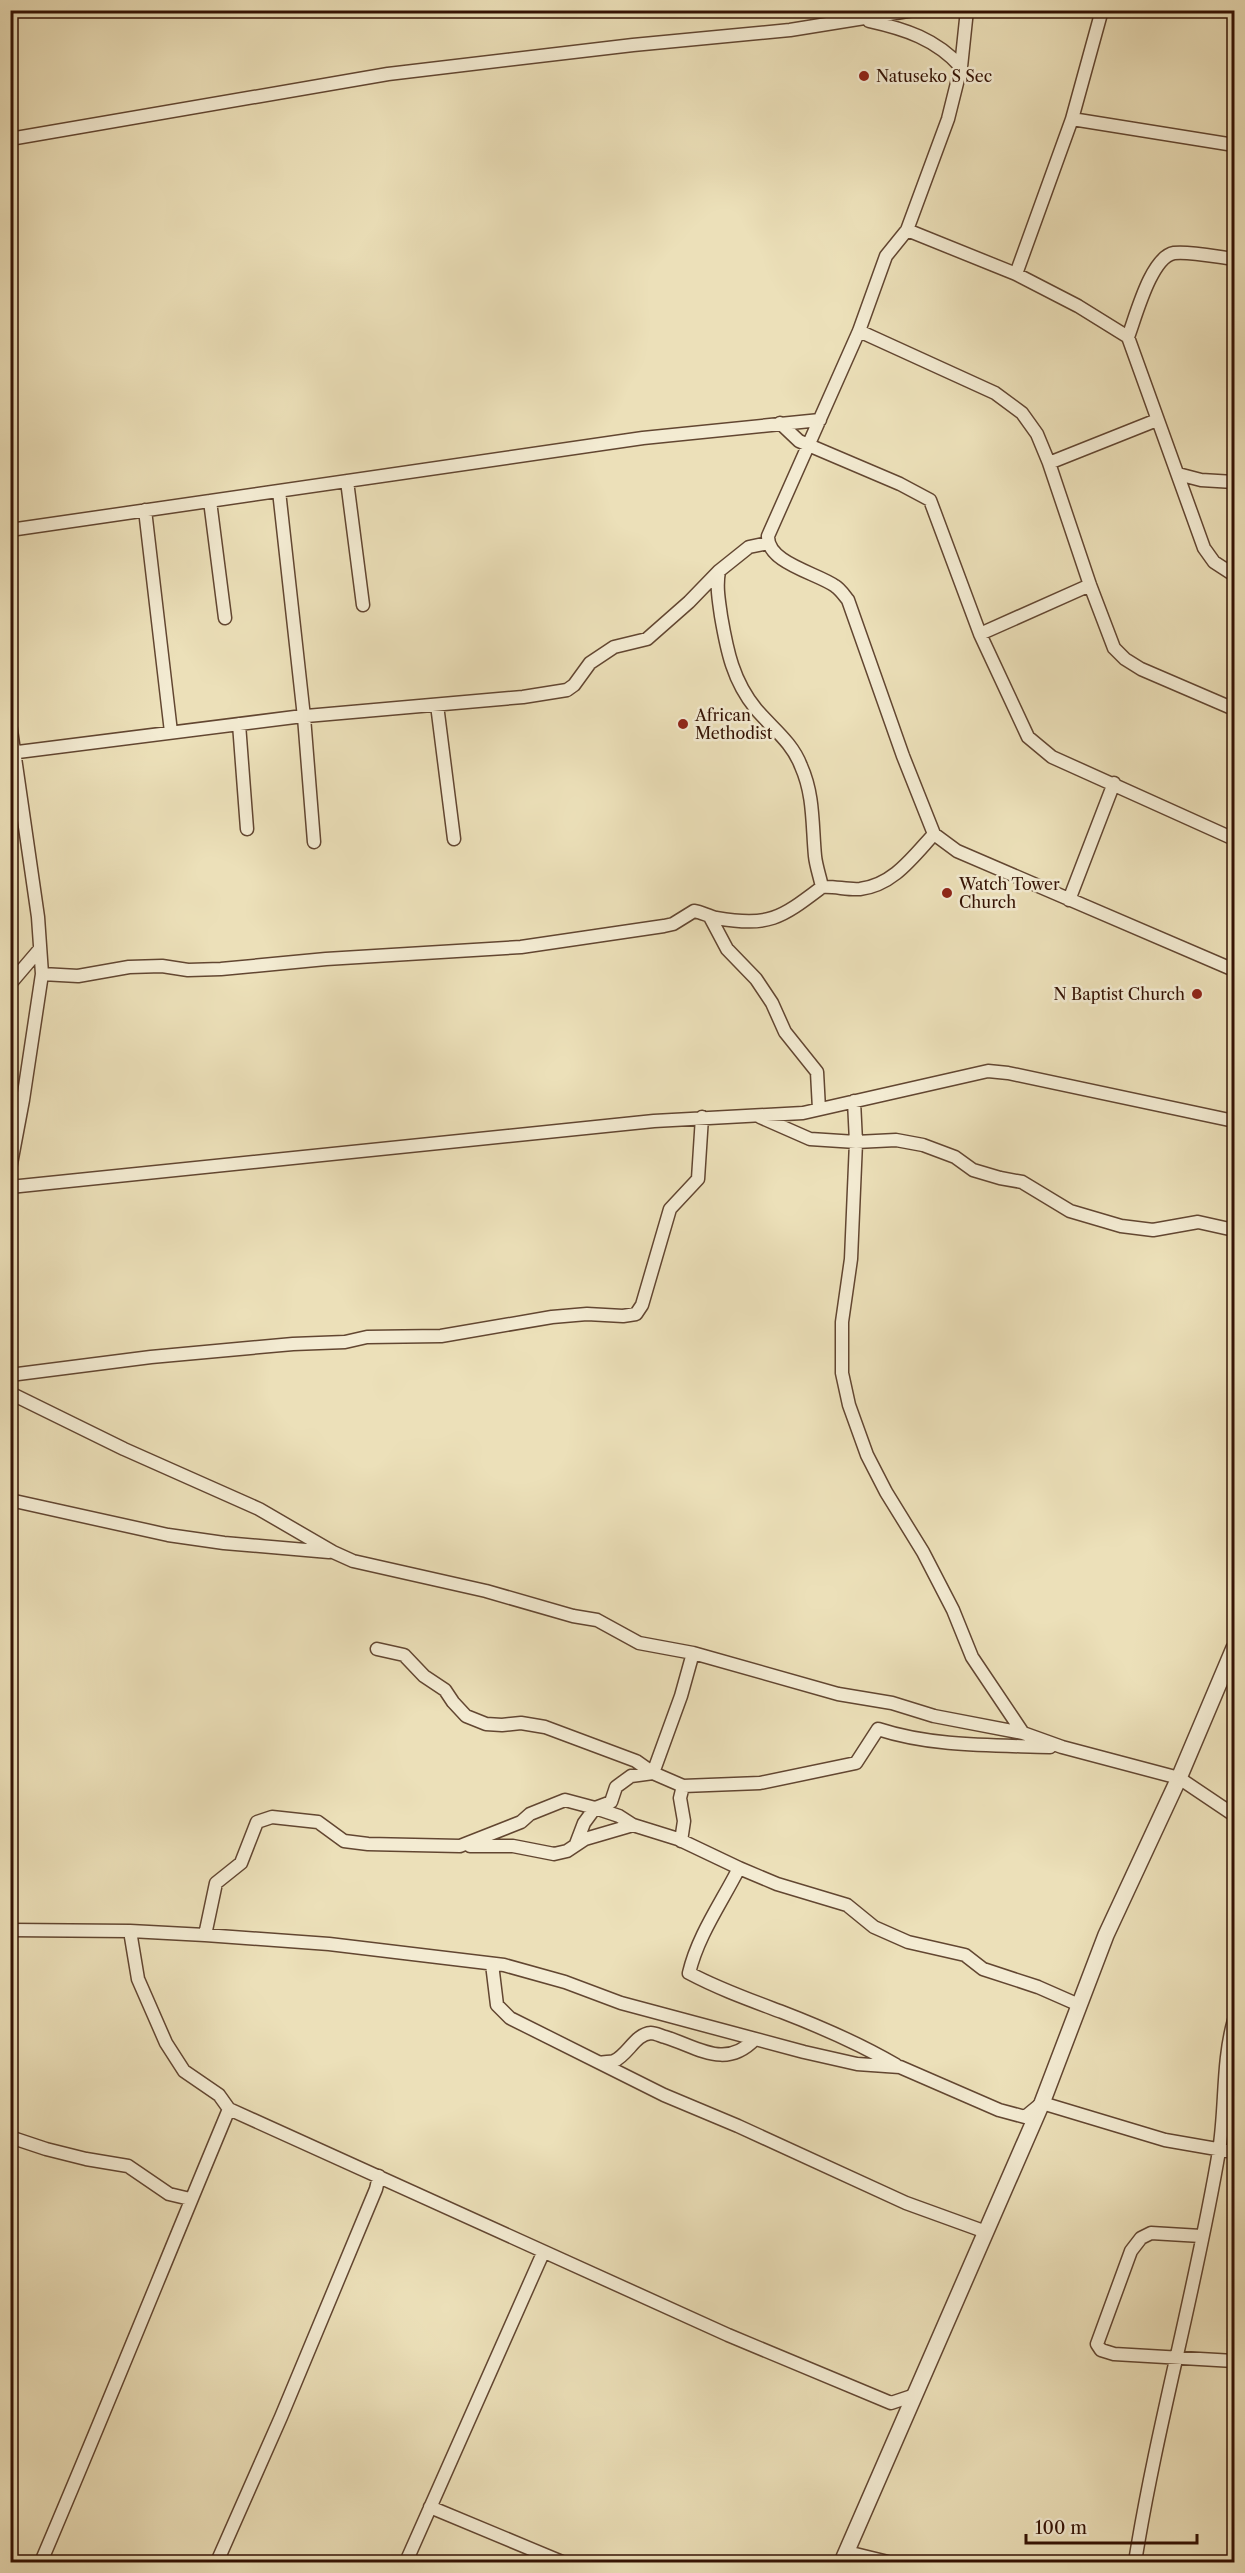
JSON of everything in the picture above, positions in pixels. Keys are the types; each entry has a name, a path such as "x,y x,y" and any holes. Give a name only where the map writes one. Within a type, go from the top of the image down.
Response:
{"street":[{"path":"10,139 388,74 633,45 790,30 914,10"},
{"path":"967,10 961,67 948,119 907,230 886,256 859,331 768,536 768,543 779,558 837,587 848,600 903,756 934,834 957,851 1234,970"},
{"path":"1016,274 1072,119 1102,10"},
{"path":"862,19 902,29 925,39 939,46 961,67"},
{"path":"1072,119 1234,145"},
{"path":"907,230 1016,274 1078,306 1128,336 1204,548 1214,562 1234,575"},
{"path":"1128,336 1155,268 1163,257 1175,253 1234,259"},
{"path":"859,331 995,393 1022,413 1037,434 1049,463 1114,648 1125,660 1141,669 1234,709"},
{"path":"10,530 643,438 820,420"},
{"path":"1049,463 1157,420"},
{"path":"780,423 799,441 900,484 930,500 980,634 1029,737 1052,757 1234,839"},
{"path":"1178,474 1201,480 1234,482"},
{"path":"347,481 363,605"},
{"path":"279,491 304,717 314,842"},
{"path":"210,501 225,618"},
{"path":"145,510 171,732"},
{"path":"12,755 239,724 523,697 567,690 574,685 590,663 614,647 646,639 719,571 749,547 768,543"},
{"path":"719,571 717,588 726,651 732,671 756,708 786,740 800,763 812,803 815,857 822,887"},
{"path":"980,634 1090,585"},
{"path":"437,705 454,839"},
{"path":"10,723 12,755 38,917 42,974 10,1169"},
{"path":"239,724 247,829"},
{"path":"1070,900 1114,783"},
{"path":"42,974 78,976 129,967 162,966 188,970 221,969 326,959 521,946 664,926 673,924 694,911 710,917 771,920 795,909 822,887 858,889 886,881 897,874 934,834"},
{"path":"710,917 727,949 756,979 772,1003 785,1032 817,1072 819,1109"},
{"path":"10,984 39,950"},
{"path":"10,1187 702,1117 757,1116 819,1109 988,1071 1008,1072 1234,1121"},
{"path":"854,1101 856,1143 851,1259 842,1322 842,1373 849,1405 867,1455 923,1552 953,1610 972,1657 1023,1733"},
{"path":"757,1116 810,1139 856,1143 896,1140 923,1145 955,1157 973,1170 1022,1182 1070,1211 1121,1226 1153,1230 1198,1222 1234,1230"},
{"path":"10,1375 150,1357 293,1344 345,1342 367,1337 441,1336 552,1317 587,1314 632,1315 639,1311 642,1305 670,1209 698,1179 702,1117"},
{"path":"10,1394 124,1449 258,1509 353,1561 486,1591 573,1616 597,1620 639,1643 693,1653 838,1694 892,1703 934,1716 1023,1733 1062,1747 1179,1778 1234,1815"},
{"path":"10,1500 168,1535 225,1543 333,1552"},
{"path":"377,1648 404,1655 424,1676 446,1690 466,1716 486,1724 521,1723 545,1727 636,1761 653,1773 683,1786 760,1784 856,1763 878,1729 904,1738 1062,1747"},
{"path":"888,2562 845,2557 1042,2103 1106,1935 1179,1778 1234,1648"},
{"path":"653,1773 681,1696 693,1653"},
{"path":"576,1844 584,1823 595,1808 610,1802 616,1787 631,1776 653,1773"},
{"path":"681,1841 684,1821 680,1798 683,1786"},
{"path":"460,1846 521,1822 530,1814 565,1800 619,1816 633,1825 681,1841 777,1884 848,1905 874,1927 908,1942 965,1956 983,1969 1038,1987 1079,2005"},
{"path":"205,1935 216,1883 241,1863 253,1827 262,1820 272,1817 318,1822 344,1841 368,1845 513,1846 554,1854 567,1851 576,1844 633,1825"},
{"path":"739,1868 718,1909 709,1921 693,1955 688,1973 715,1987 786,2013 841,2037 900,2067 1008,2113 1025,2117 1042,2103"},
{"path":"10,1930 130,1931 205,1935 329,1944 492,1964 565,1982 621,2003 755,2039 858,2064 900,2067"},
{"path":"130,1931 138,1979 166,2043 184,2071 219,2096 229,2109 543,2253 728,2335 891,2403 915,2395"},
{"path":"492,1964 497,2005 510,2018 663,2095 738,2126 895,2198 986,2232"},
{"path":"1135,2562 1148,2480 1177,2357 1219,2150 1234,2020"},
{"path":"600,2063 613,2061 638,2039 651,2033 685,2043 707,2054 720,2056 745,2049 755,2039"},
{"path":"1042,2103 1165,2140 1234,2152"},
{"path":"40,2562 142,2323 190,2199 229,2109"},
{"path":"10,2137 66,2154 128,2166 169,2194 190,2199"},
{"path":"217,2562 286,2406 376,2189 379,2176"},
{"path":"1202,2236 1151,2233 1141,2238 1131,2251 1097,2344 1101,2350 1114,2354 1234,2361"},
{"path":"406,2562 543,2253"},
{"path":"430,2507 562,2562"}],"place":[{"name":"Natuseko S Sec","path":"864,76"},
{"name":"African Methodist","path":"683,724"},
{"name":"Watch Tower Church","path":"947,893"},
{"name":"N Baptist Church","path":"1197,994"}]}
